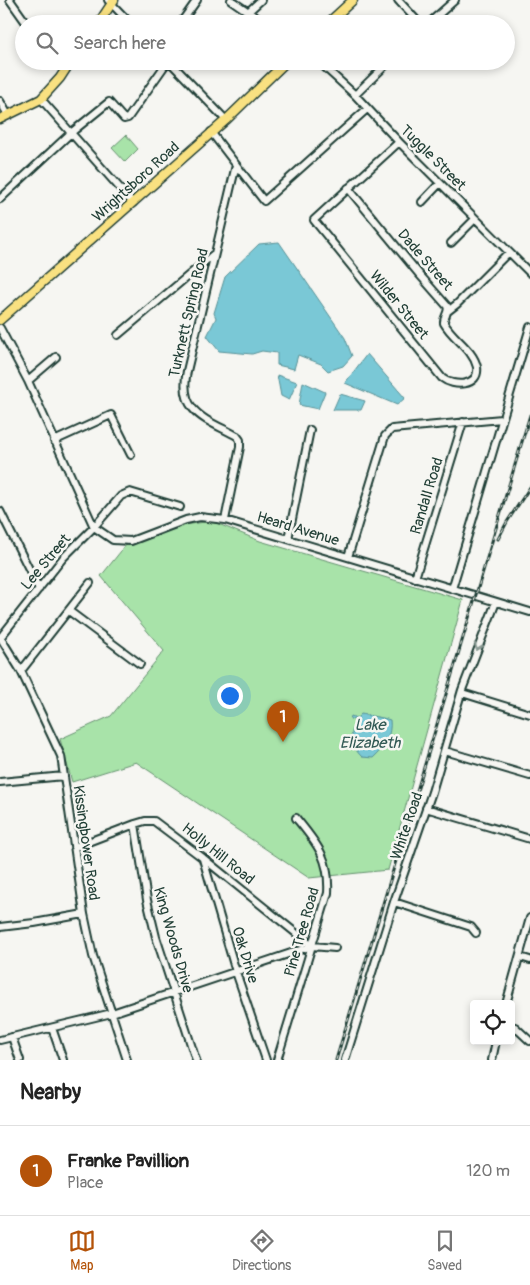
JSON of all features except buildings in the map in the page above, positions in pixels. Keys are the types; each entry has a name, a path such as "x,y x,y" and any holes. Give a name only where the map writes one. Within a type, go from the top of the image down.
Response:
{"main road":[{"path":"337,15 353,0"},
{"path":"103,15 111,1"},
{"path":"0,119 41,99 65,70"},
{"name":"Wrightsboro Road","path":"0,320 226,120 278,70"}],"street":[{"path":"10,0 21,15"},
{"path":"186,15 197,0"},
{"path":"231,0 252,15"},
{"path":"248,12 261,0"},
{"path":"398,0 412,15"},
{"path":"438,15 455,0"},
{"path":"111,1 124,15"},
{"path":"0,199 72,132 109,102 124,119 128,118 163,70"},
{"path":"178,70 226,120"},
{"name":"Tuggle Street","path":"328,70 355,95 399,142 530,273"},
{"path":"355,95 381,70"},
{"path":"41,99 133,203"},
{"path":"0,101 8,115"},
{"path":"212,132 264,201 367,109"},
{"path":"348,188 399,142"},
{"name":"Turknett Spring Road","path":"225,520 240,440 237,436 198,414 188,404 184,392 186,376 236,165"},
{"path":"422,202 440,183"},
{"name":"Wilder Street","path":"348,188 314,220 442,378 450,383 464,384 472,381 474,378"},
{"name":"Dade Street","path":"348,188 445,303 448,311 444,323 475,361 477,369 474,378"},
{"path":"451,243 475,219"},
{"path":"448,311 508,252"},
{"path":"118,335 215,253"},
{"path":"452,589 530,327"},
{"path":"0,328 28,381 94,527 125,493 130,492 180,507"},
{"path":"28,381 56,357"},
{"path":"54,441 111,415 131,455"},
{"path":"348,557 385,436 392,429 502,419"},
{"name":"Randall Road","path":"415,578 464,422"},
{"path":"288,539 310,430"},
{"path":"0,511 39,589"},
{"name":"Heard Avenue","path":"94,527 113,540 131,541 186,520 200,517 225,520 530,612"},
{"name":"Lee Street","path":"0,637 63,558 94,527"},
{"path":"21,671 90,583"},
{"name":"White Road","path":"346,1060 394,902 445,751 462,693 496,602"},
{"path":"68,611 140,664"},
{"name":"Kissingbower Road","path":"0,637 21,671 61,756 84,914 93,956 127,1060"},
{"path":"462,693 530,714"},
{"path":"445,751 530,776"},
{"path":"0,782 64,776"},
{"path":"426,808 530,839"},
{"name":"Pine Tree Road","path":"277,1060 328,893 328,871 324,857 318,845 296,818"},
{"name":"Holly Hill Road","path":"74,847 135,824 154,821 312,946"},
{"name":"King Woods Drive","path":"135,824 147,900 156,937 196,1060"},
{"name":"Oak Drive","path":"203,858 236,972 266,1060"},
{"path":"394,902 471,927 476,933"},
{"path":"0,927 34,924 84,914"},
{"path":"507,1000 530,918"},
{"path":"0,1040 112,1013 312,946 335,948"},
{"path":"520,957 530,960"},
{"path":"515,1027 530,1042"},
{"path":"52,1028 62,1060"},
{"path":"12,1037 20,1060"},
{"path":"492,1060 495,1045"}],"green space":[{"path":"126,135 138,149 125,162 112,148"},
{"path":"211,521 260,541 463,600 388,870 309,878 136,762 72,782 60,739 111,716 164,651 101,576 125,546 185,525"}],"water":[{"path":"279,242 345,338 352,356 343,366 328,371 321,364 298,355 294,369 277,365 277,353 262,351 252,354 219,351 207,336 216,318 214,313 225,277 259,244"},
{"path":"367,354 405,398 397,405 345,383"},
{"path":"277,375 297,382 289,400 281,396"},
{"path":"303,382 325,392 318,409 299,405"},
{"path":"340,394 365,401 361,410 333,410"},
{"name":"Lake Elizabeth","path":"361,714 390,720 390,731 386,741 373,758 362,757 353,744 352,731 356,720 350,719 351,716 357,718"}],"railway":[{"path":"336,1060 530,415"},
{"path":"498,539 530,487"}],"place":[{"name":"Franke Pavillion","path":"283,742"}]}
